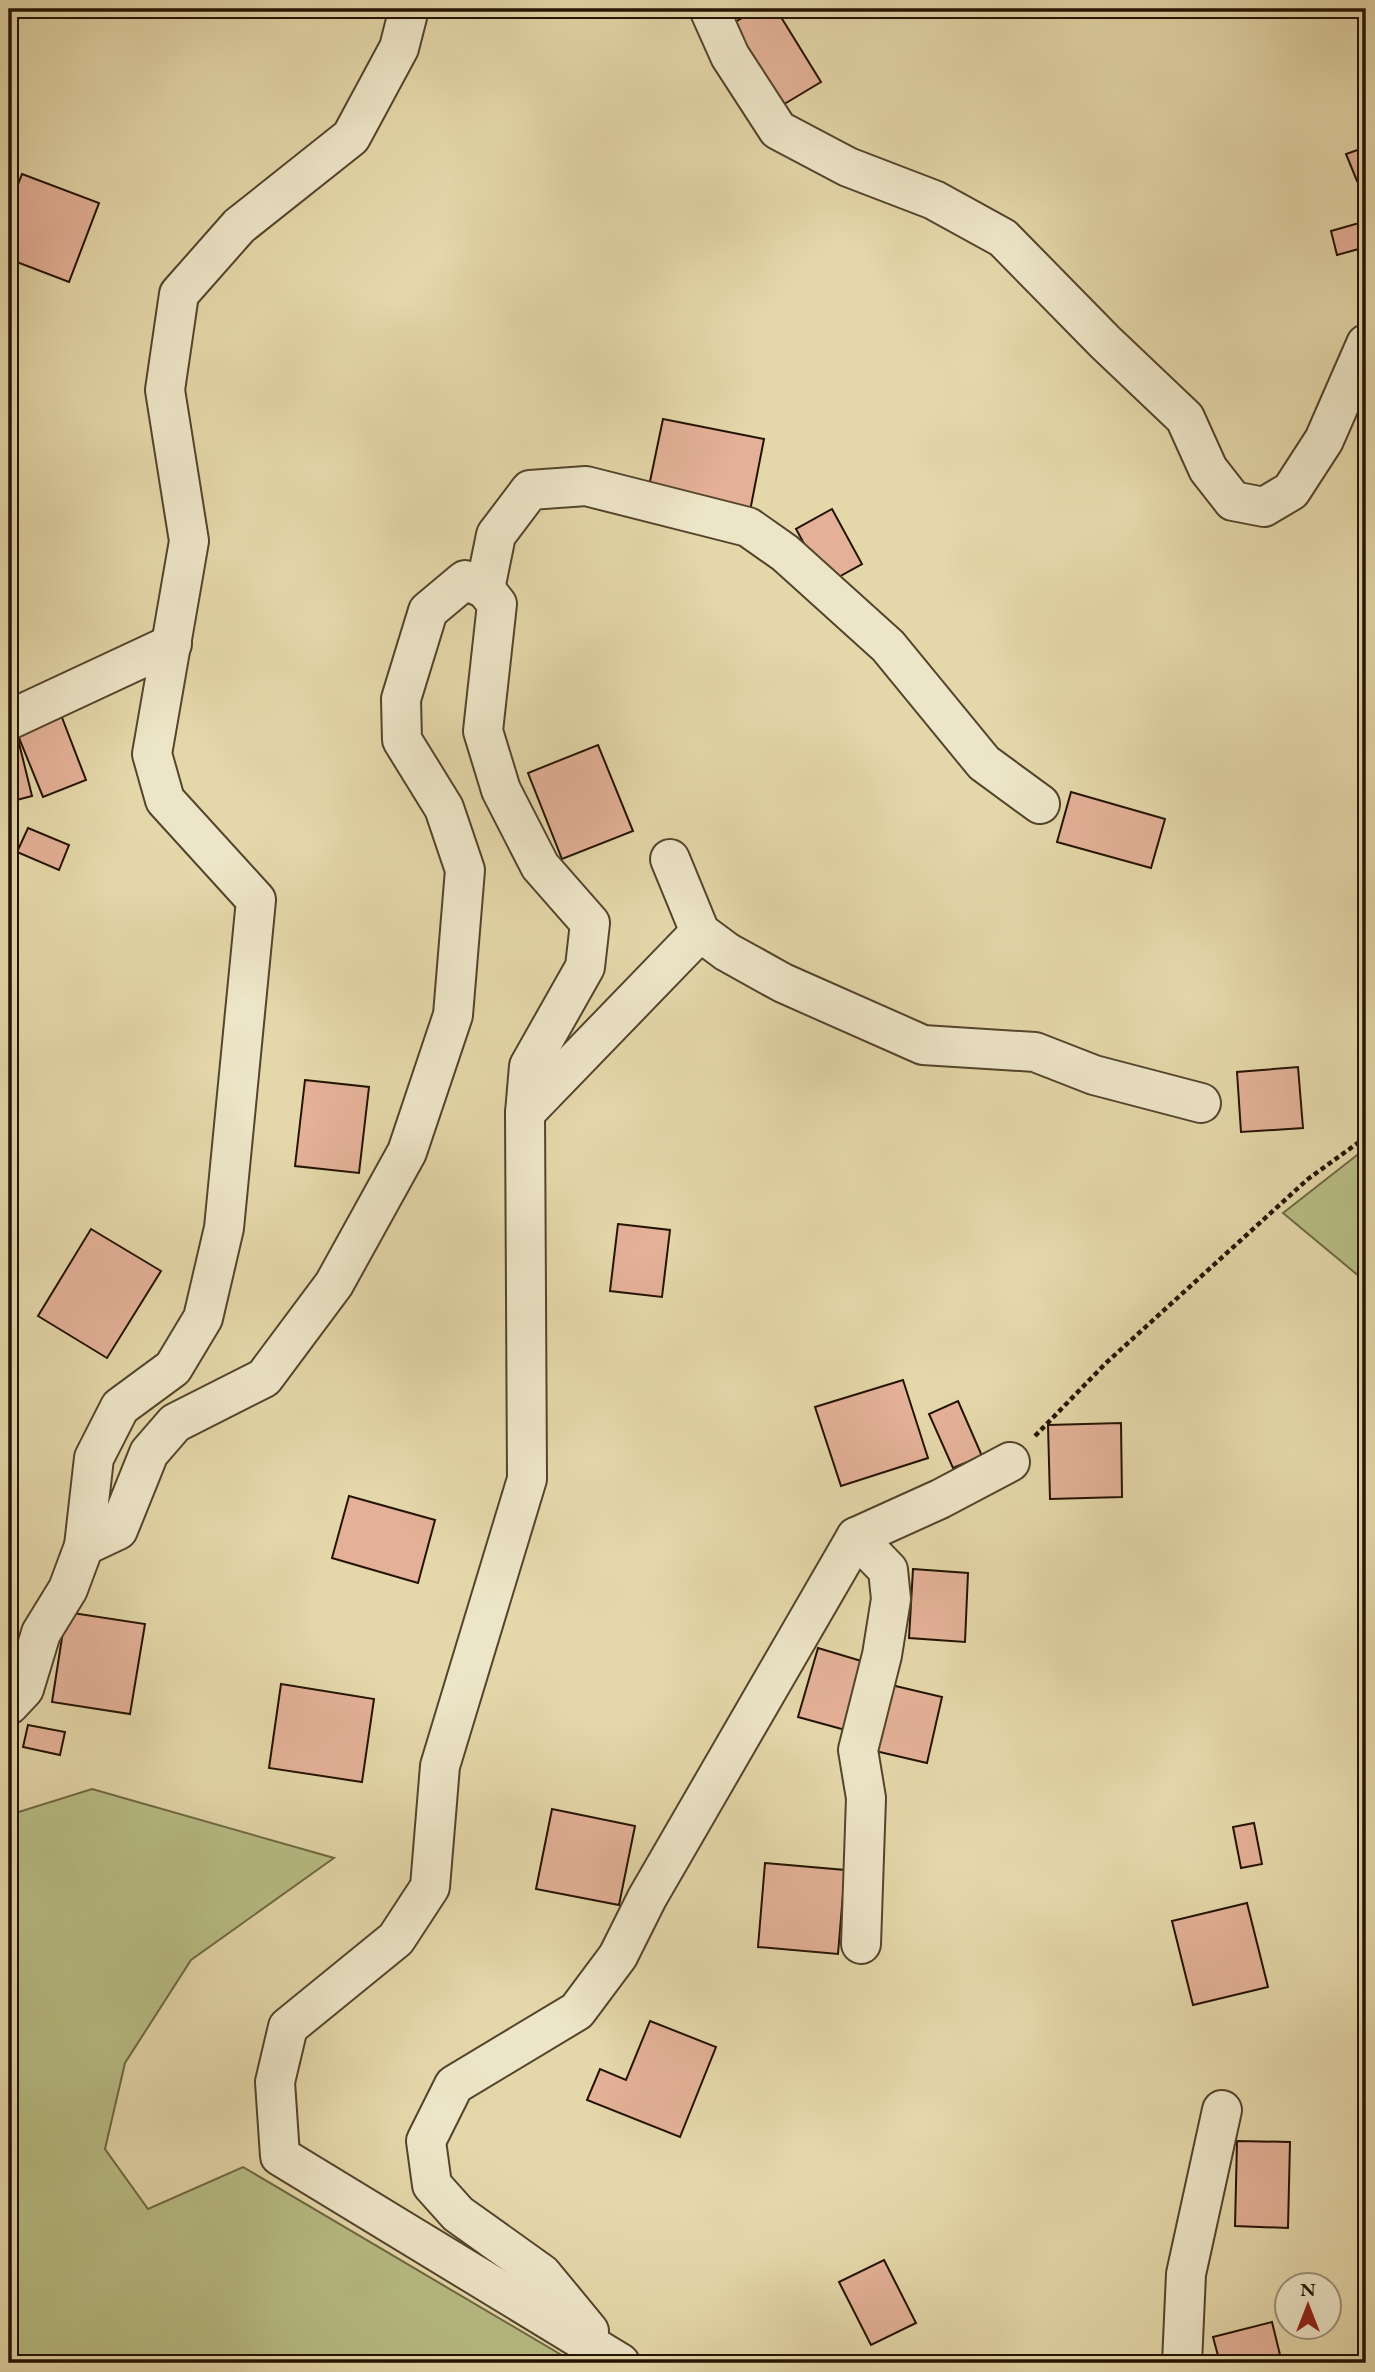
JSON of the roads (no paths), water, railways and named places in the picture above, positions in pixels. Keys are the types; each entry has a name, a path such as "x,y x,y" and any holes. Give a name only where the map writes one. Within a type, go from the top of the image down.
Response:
{"street":[{"path":"9,1704 24,1689 41,1633 68,1589 84,1546 94,1458 120,1407 173,1368 203,1318 224,1228 256,900 165,800 152,754 189,541 165,390 179,294 239,226 351,137 399,48 409,9"},
{"path":"709,9 730,56 778,130 848,167 934,200 1003,238 1105,342 1185,418 1208,469 1233,500 1264,508 1291,491 1324,440 1366,344"},
{"path":"485,589 496,535 530,490 586,486 748,527 785,553 888,646 984,764 1040,804"},
{"path":"84,1546 118,1530 149,1453 175,1423 264,1378 334,1284 407,1152 453,1014 465,870 444,808 402,740 401,699 428,611 465,580 485,589 497,604 483,730 501,790 540,866 590,923 585,967 529,1066 525,1113 527,1479 440,1766 430,1887 396,1939 288,2027 275,2082 279,2155 614,2359"},
{"path":"9,720 172,644"},
{"path":"670,859 700,932 727,952 783,984 923,1045 1035,1052 1094,1075 1201,1103"},
{"path":"525,1113 700,932"},
{"path":"614,2359 542,2274 458,2214 432,2185 426,2141 454,2085 577,2011 618,1956 647,1898 856,1536 940,1499 1010,1462"},
{"path":"856,1536 888,1570 891,1599 882,1655 858,1750 866,1798 862,1944"},
{"path":"1182,2363 1186,2274 1222,2110"}]}
